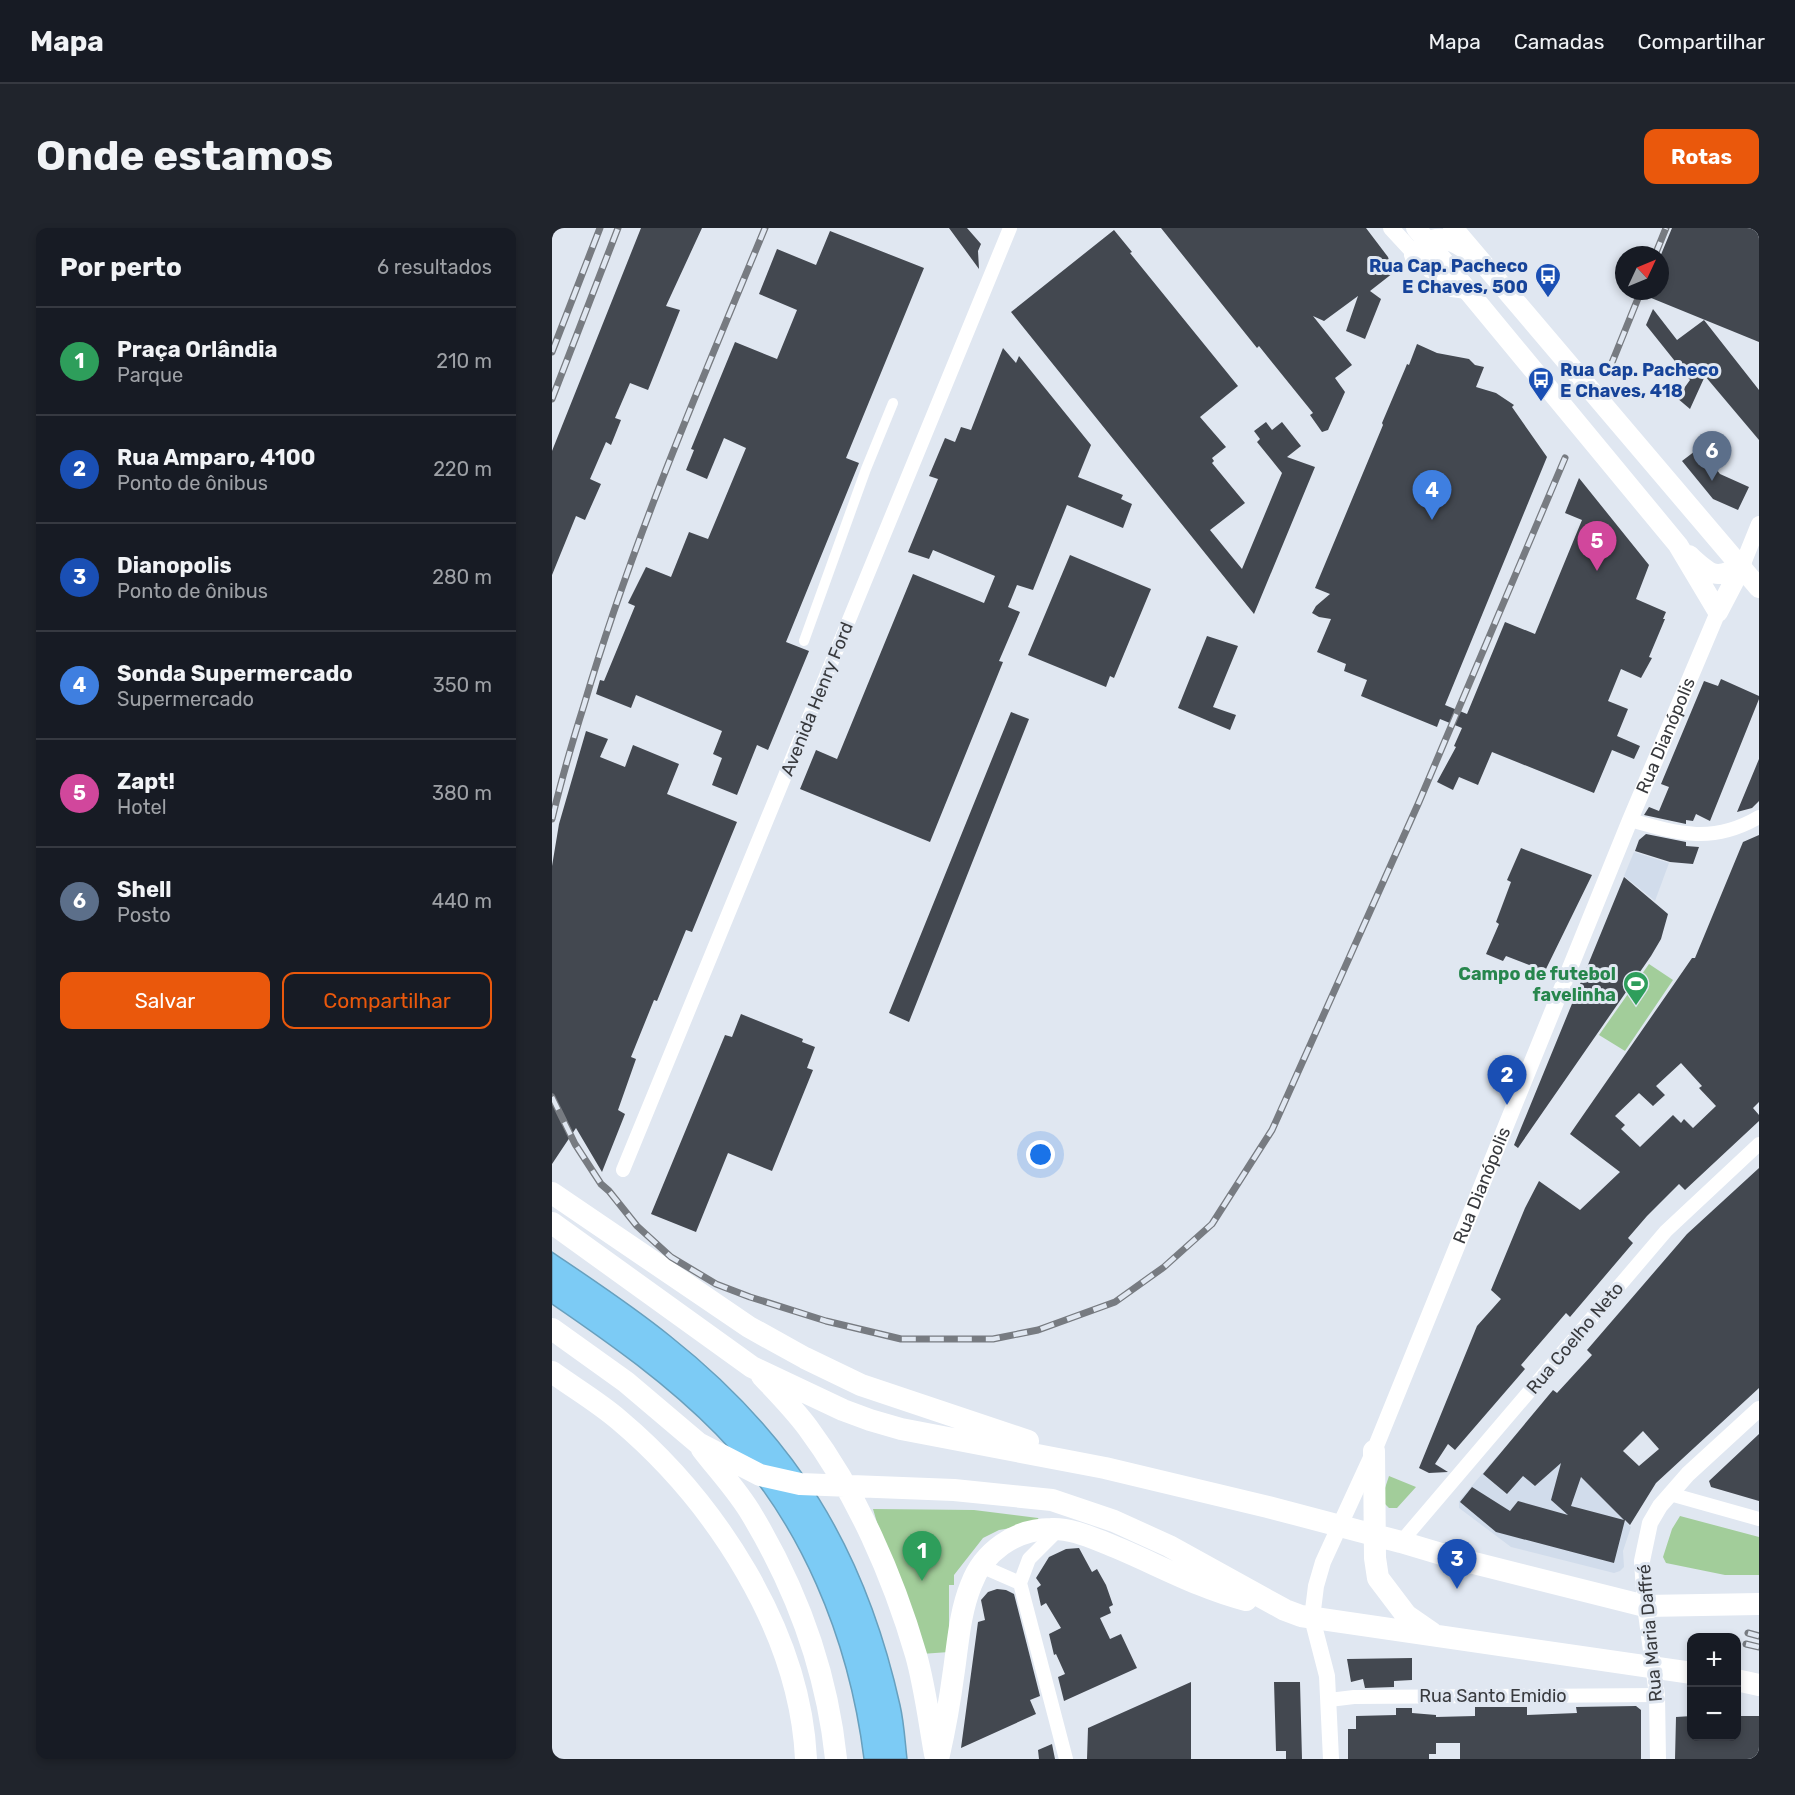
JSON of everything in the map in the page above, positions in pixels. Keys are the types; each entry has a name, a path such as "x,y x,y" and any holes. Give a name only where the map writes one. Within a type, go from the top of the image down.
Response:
{"highway":[{"path":"552,1193 749,1327 806,1359 861,1384 1105,1468"},
{"path":"552,1223 752,1367 808,1428 848,1491 900,1604 917,1658 937,1759"},
{"path":"552,1329 626,1382 698,1443 751,1513 789,1582 808,1634 825,1691 836,1759"},
{"path":"752,1367 843,1410 901,1429 1105,1468 1268,1507 1458,1559 1645,1606 1759,1604"},
{"path":"552,1372 618,1419 675,1473 705,1510 740,1561 767,1614 791,1676 801,1715 806,1759"},
{"path":"698,1443 760,1475 800,1484 954,1490 1052,1500 1114,1521 1169,1546 1285,1610"},
{"path":"1374,1451 1375,1558 1378,1578 1406,1615 1439,1637"},
{"path":"937,1759 947,1717 964,1605 971,1583 994,1550 1012,1538 1037,1530 1059,1529 1107,1544 1239,1599 1312,1618 1687,1671"},
{"path":"1741,1681 1759,1685"}],"main road":[{"path":"1453,228 1471,244 1621,426 1759,588"},
{"path":"1419,242 1437,238 1471,244"},
{"path":"1419,242 1467,291 1678,545 1713,574 1724,575 1742,566"},
{"path":"1591,441 1609,438 1621,426"},
{"path":"1678,545 1718,612"},
{"name":"Rua Dianópolis","path":"1718,612 1742,566"}],"street":[{"name":"Avenida Henry Ford","path":"623,1170 1010,228"},
{"path":"1391,228 1419,242"},
{"path":"804,641 862,480 893,403"},
{"name":"Rua Dianópolis","path":"1742,566 1759,524"},
{"name":"Rua Dianópolis","path":"1312,1618 1316,1586 1339,1526 1374,1451 1630,820 1718,612"},
{"path":"1630,820 1668,831 1695,835 1724,832 1747,824 1759,816"},
{"name":"Rua Coelho Neto","path":"1401,1542 1666,1231 1759,1144"},
{"name":"Rua Maria Daffré","path":"1658,1759 1657,1695 1645,1606 1642,1561 1650,1523 1660,1506 1688,1474 1759,1409"},
{"path":"1670,1494 1759,1518"},
{"path":"1059,1529 1029,1559 1020,1583 1066,1759"},
{"path":"981,1566 1020,1583"},
{"path":"1312,1618 1322,1654 1329,1700 1331,1759"},
{"name":"Rua Santo Emidio","path":"1329,1700 1354,1697 1657,1695"}],"shaded area":[{"path":"1634,852 1669,863 1655,901 1624,876"},
{"path":"1498,1455 1535,1486 1564,1460 1631,1527 1623,1551 1624,1567 1614,1573 1511,1547 1459,1508 1459,1501"}],"green space":[{"name":"Campo de futebol favelinha","path":"1649,964 1673,980 1625,1051 1599,1035"},
{"path":"1389,1476 1416,1487 1397,1508 1389,1508 1381,1500"},
{"path":"873,1509 974,1510 1038,1518 1040,1523 999,1530 983,1538 954,1575 954,1585 949,1585 949,1652 921,1654 894,1580"},
{"path":"1680,1516 1759,1537 1759,1575 1725,1575 1666,1563 1663,1557 1672,1529"}],"water":[{"path":"552,1252 642,1314 715,1374 754,1414 789,1455 819,1499 845,1546 867,1595 885,1648 900,1705 907,1759 864,1759 857,1714 833,1626 796,1543 773,1505 746,1468 716,1434 678,1398 637,1365 552,1304"}],"building":[{"path":"641,228 702,228 666,306 680,310 648,390 630,383 615,418 621,420 611,445 606,442 590,479 601,484 585,520 576,516 552,575 552,451"},
{"path":"949,228 967,228 981,244 978,251 979,269"},
{"path":"1161,228 1366,228 1388,257 1393,273 1370,291 1381,299 1365,339 1346,331 1358,296 1324,321 1313,316 1352,365 1335,378 1345,392 1328,430 1322,432 1310,415 1313,413 1259,346 1257,348"},
{"path":"1672,228 1759,228 1759,342 1656,300 1669,300 1669,246 1665,246"},
{"path":"1114,230 1238,386 1200,417 1226,447 1212,458 1214,461 1212,463 1245,503 1210,530 1242,569 1282,473 1257,442 1260,439 1254,431 1266,422 1272,430 1282,422 1301,446 1287,457 1315,467 1254,614 1011,312"},
{"path":"830,231 924,268 846,458 859,463 786,642 809,651 768,750 757,745 737,795 712,785 722,758 713,754 722,731 636,695 631,708 596,694 600,680 604,681 635,606 628,603 646,567 671,577 689,532 708,539 746,448 724,438 707,479 686,470 694,450 691,449 735,342 777,359 797,310 759,294 777,249 816,265"},
{"path":"1653,309 1677,340 1704,320 1759,390 1759,440 1705,376 1690,409 1677,398 1690,380 1646,325"},
{"path":"1417,344 1437,353 1469,359 1475,365 1484,367 1476,387 1496,393 1514,405 1512,407 1547,457 1445,705 1467,714 1505,622 1535,634 1582,520 1565,513 1579,478 1649,565 1636,599 1666,612 1663,619 1665,619 1649,657 1652,658 1641,678 1621,669 1608,701 1628,709 1617,736 1640,746 1634,759 1612,750 1594,793 1492,752 1478,785 1459,777 1453,790 1437,782 1456,747 1454,746 1462,728 1440,719 1437,727 1361,696 1367,680 1344,671 1346,664 1317,652 1331,619 1312,613 1316,606 1330,594 1315,588 1382,423"},
{"path":"1003,348 1016,363 1019,356 1091,445 1078,477 1123,495 1121,499 1132,504 1123,528 1067,505 1033,590 1017,585 1008,607 1020,612 999,661 1003,662 930,842 800,789 816,750 837,759 913,574 984,603 995,576 933,550 929,559 908,552 938,479 929,476 945,438 955,442 961,427 971,430"},
{"path":"1699,448 1720,474 1749,487 1738,510 1713,499 1682,461"},
{"path":"1070,555 1151,589 1114,678 1110,676 1106,687 1028,655"},
{"path":"1207,636 1238,646 1213,707 1236,715 1230,730 1178,708"},
{"path":"1721,679 1759,696 1759,699 1710,821 1696,814 1693,821 1686,820 1686,824 1644,815 1649,807 1659,811 1669,787 1661,784 1704,681 1718,686"},
{"path":"1011,712 1029,719 909,1022 889,1013"},
{"path":"586,731 608,739 600,757 625,767 633,745 679,764 667,794 737,822 692,932 686,930 631,1057 636,1059 618,1110 625,1114 602,1172 576,1128 552,1164 552,866 559,824"},
{"path":"1759,759 1759,801 1752,808 1737,812"},
{"path":"1646,834 1686,842 1686,846 1699,847 1693,864 1670,862 1635,851 1639,840"},
{"path":"1759,835 1759,1102 1753,1108 1759,1115 1759,1121 1685,1190 1679,1184 1647,1216 1628,1238 1633,1243 1570,1317 1566,1313 1521,1365 1525,1369 1455,1450 1448,1444 1435,1464 1448,1472 1429,1473 1419,1468 1477,1326 1501,1299 1491,1290 1525,1208 1539,1181 1580,1210 1620,1172 1570,1134 1692,958 1695,958 1743,842","holes":["1681,1063 1702,1086 1699,1088 1716,1106 1693,1128 1684,1119 1681,1123 1673,1115 1640,1147 1621,1129 1625,1125 1615,1116 1639,1093 1653,1106 1665,1095 1656,1086"]},
{"path":"1521,848 1592,875 1545,971 1506,956 1503,961 1486,954 1499,924 1496,922 1511,882 1507,880"},
{"path":"1624,877 1668,914 1661,939 1518,1148 1514,1145"},
{"path":"741,1014 803,1039 802,1042 815,1047 807,1068 813,1070 772,1171 728,1153 696,1232 651,1214 725,1035 732,1037"},
{"path":"1759,1168 1759,1388 1656,1483 1630,1525 1625,1520 1614,1563 1496,1532 1460,1502 1472,1487 1510,1511 1518,1501 1568,1515 1551,1500 1561,1463 1535,1486 1523,1476 1507,1494 1483,1474 1553,1390 1557,1393 1592,1355 1587,1350 1687,1234","holes":["1643,1431 1659,1449 1639,1466 1623,1451","1581,1477 1624,1520 1571,1506"]},
{"path":"1759,1434 1759,1501 1711,1487 1709,1481"},
{"path":"1079,1548 1092,1572 1097,1569 1113,1605 1109,1607 1111,1613 1100,1618 1110,1639 1121,1634 1137,1668 1064,1701 1058,1677 1065,1674 1056,1654 1054,1655 1049,1634 1061,1628 1046,1603 1041,1606 1037,1588 1041,1585 1036,1578 1049,1557 1066,1549"},
{"path":"997,1589 1014,1594 1040,1696 1030,1700 1036,1714 961,1748 978,1622 985,1620 981,1600 988,1592"},
{"path":"1412,1658 1412,1680 1394,1681 1394,1687 1365,1688 1363,1679 1351,1682 1347,1659"},
{"path":"1191,1682 1191,1759 1087,1759 1088,1728"},
{"path":"1274,1682 1300,1682 1302,1759 1286,1759 1286,1751 1276,1751"},
{"path":"1636,1706 1641,1710 1641,1759 1460,1759 1460,1743 1436,1743 1436,1754 1429,1754 1429,1759 1348,1759 1348,1729 1356,1729 1356,1716 1396,1715 1396,1708 1412,1708 1412,1713 1436,1715 1436,1717 1475,1716 1475,1707 1527,1707 1527,1715 1577,1713 1576,1707"},
{"path":"1687,1716 1687,1741 1741,1741 1741,1716 1759,1716 1759,1759 1675,1759 1676,1717"},
{"path":"1052,1744 1055,1759 1039,1759 1038,1750"}],"railway":[{"path":"552,352 600,228"},
{"path":"552,399 618,228"},
{"path":"552,819 575,734 623,584 668,464 765,228"},
{"path":"1659,246 1666,228"},
{"path":"1609,370 1637,300"},
{"path":"552,1097 575,1144 601,1184 637,1226 671,1257 716,1284 750,1297 826,1321 901,1339 993,1339 1038,1330 1115,1302 1164,1267 1212,1224 1272,1130 1419,802 1565,458"},
{"path":"1748,1633 1759,1636"},
{"path":"1746,1644 1759,1647"}],"place":[{"name":"Rua Cap. Pacheco E Chaves, 500","path":"1548,299"},
{"name":"Rua Cap. Pacheco E Chaves, 418","path":"1541,403"},
{"name":"Shell","path":"1712,481"},
{"name":"Sonda Supermercado","path":"1432,520"},
{"name":"Zapt!","path":"1597,571"},
{"name":"Campo de futebol favelinha","path":"1636,1007"},
{"name":"Rua Amparo, 4100","path":"1507,1105"},
{"name":"Praça Orlândia","path":"922,1581"},
{"name":"Dianopolis","path":"1457,1589"}]}
